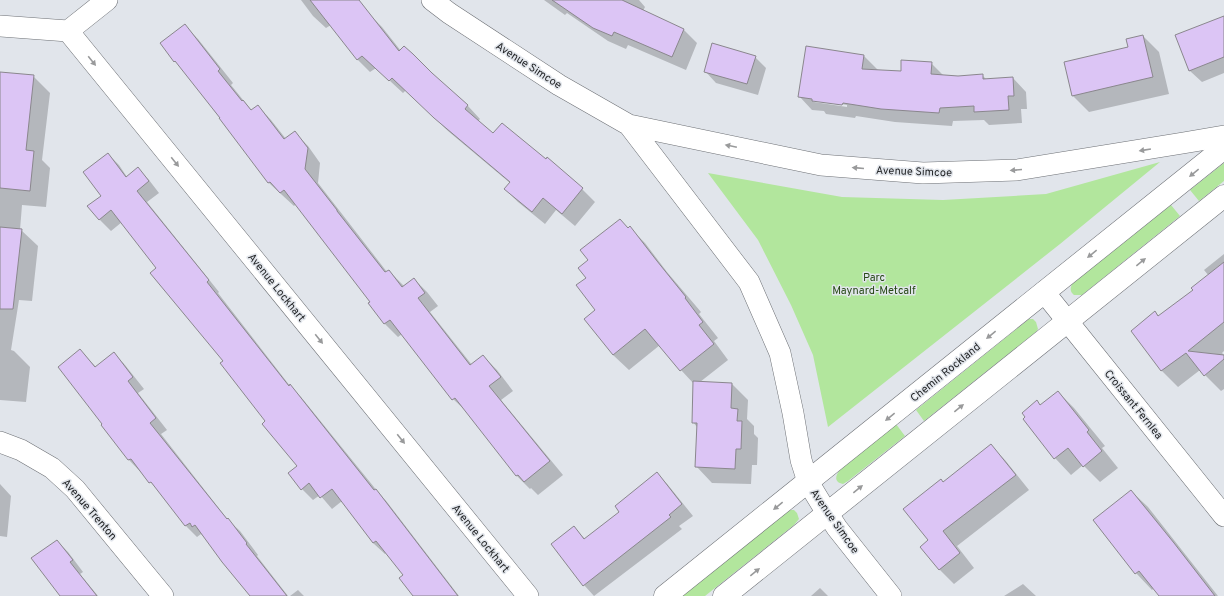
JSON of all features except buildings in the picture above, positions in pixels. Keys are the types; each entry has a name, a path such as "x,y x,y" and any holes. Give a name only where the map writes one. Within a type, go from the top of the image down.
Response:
{"street":[{"path":"0,26 68,31 107,0"},
{"name":"Avenue Simcoe","path":"432,0 559,86 629,125 821,165 923,173 1017,170 1224,136"},
{"name":"Avenue Lockhart","path":"68,31 528,596"},
{"name":"Avenue Simcoe","path":"629,125 749,282 780,353 808,482 827,514 844,538 891,596"},
{"name":"Chemin Rockland","path":"666,596 1224,148"},
{"path":"724,596 1224,196"},
{"name":"Croissant Fernlea","path":"1044,292 1224,516"},
{"name":"Avenue Trenton","path":"0,442 21,450 52,468 75,489 163,596"}],"green space":[{"name":"Parc Maynard-Metcalf","path":"1160,162 1060,244 828,427 813,355 791,305 758,240 708,173 842,197 943,200 1046,194"},
{"path":"1224,163 1224,181 1199,201 1190,190"},
{"path":"1171,205 1180,216 1082,295 1074,295 1072,293 1072,284"},
{"path":"1029,319 1033,319 1036,322 1038,329 1036,332 924,421 916,410"},
{"path":"896,424 905,436 848,481 843,484 838,482 836,477 840,470"},
{"path":"794,510 797,513 799,519 794,525 705,596 682,596 788,511"}]}
